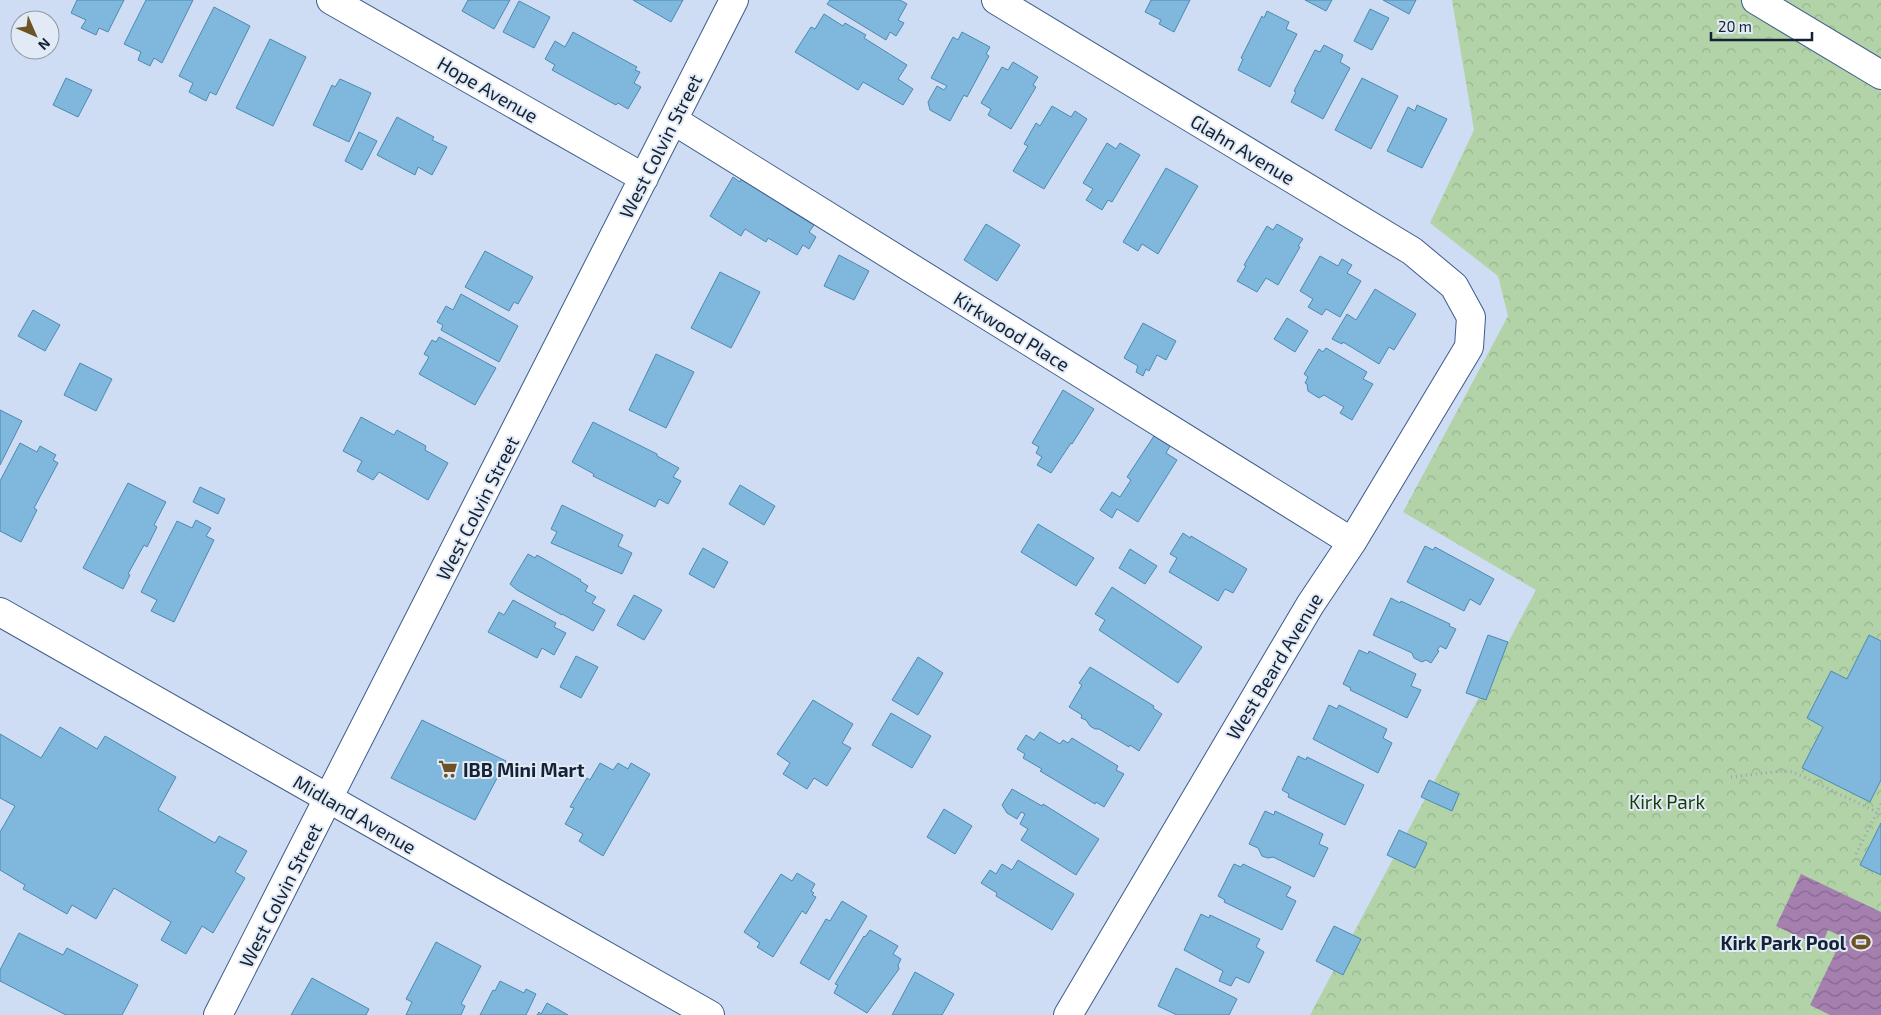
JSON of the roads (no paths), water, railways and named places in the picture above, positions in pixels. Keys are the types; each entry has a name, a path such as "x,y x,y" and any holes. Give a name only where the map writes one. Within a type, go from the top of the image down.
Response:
{"street":[{"name":"Hope Avenue","path":"331,0 644,178"},
{"name":"West Colvin Street","path":"218,1015 734,0"},
{"name":"Glahn Avenue","path":"996,0 1412,251 1454,286 1471,316"},
{"path":"1756,0 1881,75"},
{"name":"Kirkwood Place","path":"673,120 1352,542"},
{"name":"West Beard Avenue","path":"1068,1015 1310,605 1352,542 1469,347 1471,316"},
{"name":"Midland Avenue","path":"0,612 710,1015"}],"water":[{"name":"Kirk Park Pool","path":"1801,874 1881,912 1881,1015 1830,1015 1810,1005 1843,937 1828,930 1821,947 1776,926"}],"place":[{"name":"IBB Mini Mart","path":"448,769"},
{"name":"Kirk Park Pool","path":"1861,942"}],"park label":[{"name":"Kirk Park","path":"1667,801"}]}
